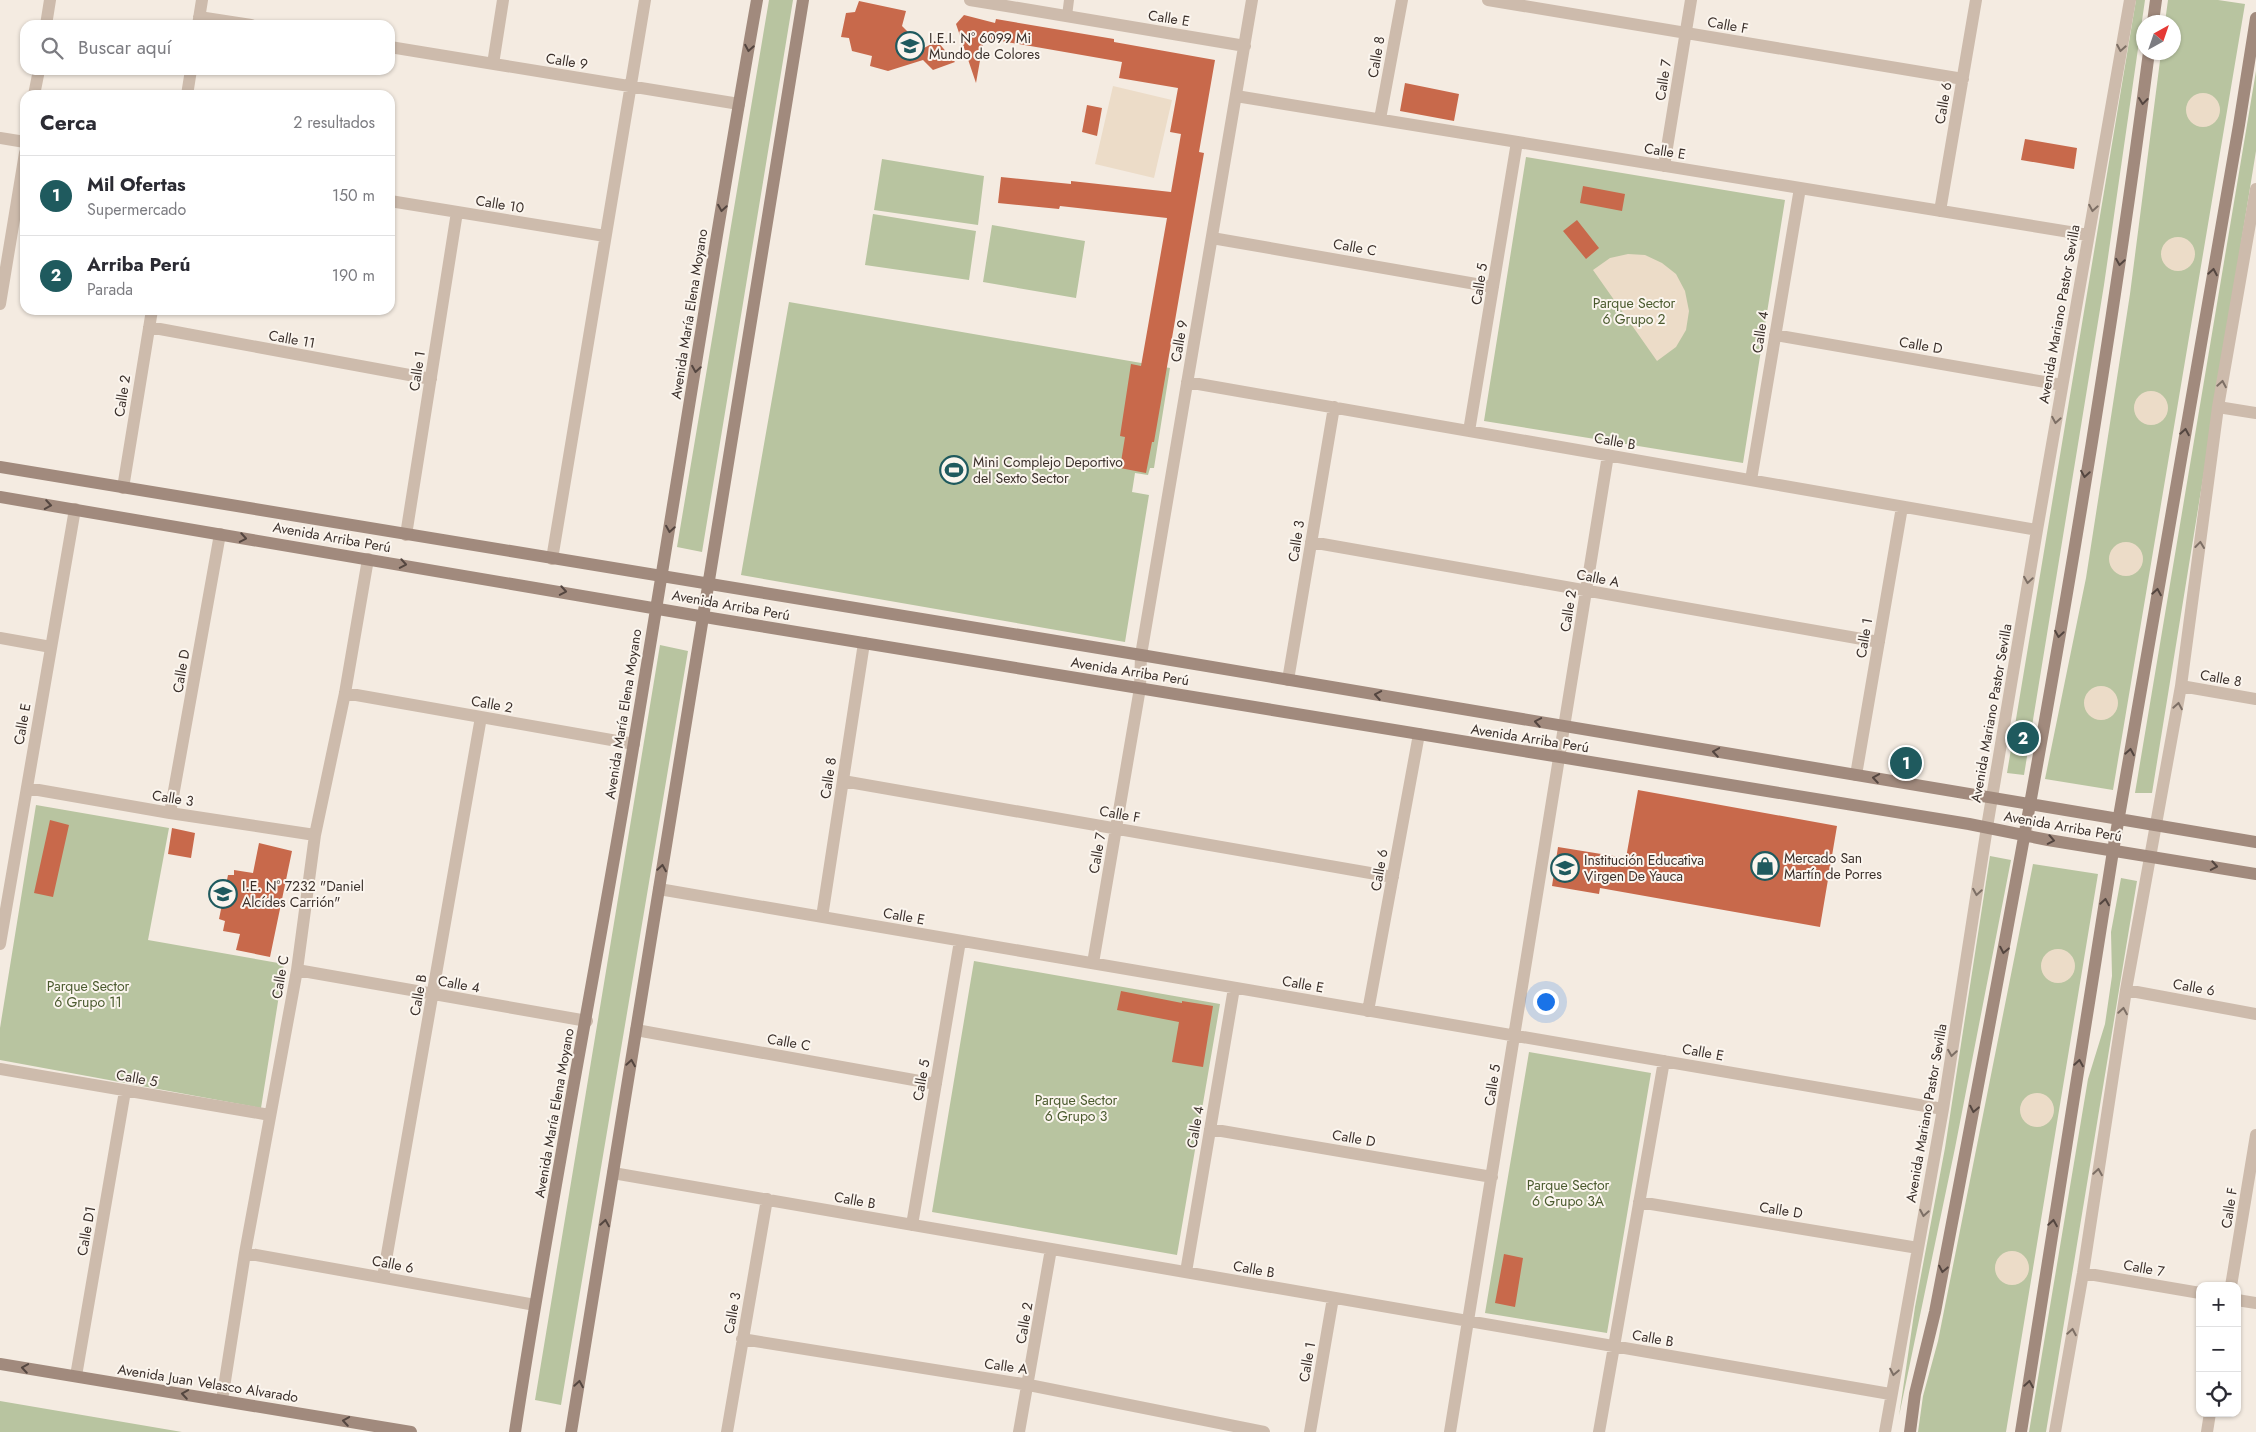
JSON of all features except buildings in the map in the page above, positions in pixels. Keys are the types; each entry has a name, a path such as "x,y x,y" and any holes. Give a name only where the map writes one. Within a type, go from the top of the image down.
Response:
{"street":[{"path":"47,20 50,0"},
{"path":"199,20 202,0"},
{"path":"493,64 503,0"},
{"path":"552,559 645,0"},
{"name":"Avenida María Elena Moyano","path":"515,1432 535,1305 634,744 655,607 662,577 739,104 758,0"},
{"path":"571,1432 803,0"},
{"name":"Calle E","path":"970,0 1245,46"},
{"name":"Calle 9","path":"1140,688 1141,654 1252,0"},
{"name":"Calle 8","path":"1380,119 1402,0"},
{"name":"Calle F","path":"1488,0 1963,79"},
{"name":"Calle 7","path":"1664,166 1691,0"},
{"name":"Calle 6","path":"1940,211 1976,0"},
{"name":"Avenida Mariano Pastor Sevilla","path":"1885,1432 1890,1394 1943,1109 2036,530 2130,0"},
{"path":"2154,15 2156,0"},
{"path":"2021,1432 2118,818 2238,134 2256,18"},
{"name":"Calle 9","path":"395,48 739,104"},
{"path":"1910,1432 1915,1394 1935,1312 2026,835 2126,228 2148,60"},
{"path":"35,90 38,75"},
{"path":"187,90 190,75"},
{"name":"Calle E","path":"1236,96 2088,236"},
{"path":"0,138 20,141"},
{"name":"Calle 5","path":"1470,431 1517,142"},
{"path":"0,304 20,183"},
{"name":"Calle 4","path":"1751,480 1800,188"},
{"path":"2055,1432 2083,1272 2126,990 2181,686 2218,407 2256,189"},
{"name":"Calle 10","path":"395,202 606,236"},
{"name":"Calle 1","path":"406,535 457,212"},
{"name":"Calle C","path":"1212,238 1493,287"},
{"name":"Calle 2","path":"123,488 151,315"},
{"name":"Calle 11","path":"149,327 430,379"},
{"name":"Calle D","path":"1775,335 2062,385"},
{"name":"Calle B","path":"1188,382 2036,530"},
{"name":"Calle 3","path":"1288,680 1334,407"},
{"path":"2218,407 2256,413"},
{"name":"Calle 2","path":"1562,742 1608,455"},
{"name":"Avenida Arriba Perú","path":"0,467 552,559 1141,654 1564,727 2256,842"},
{"name":"Avenida Arriba Perú","path":"0,497 864,643 1987,827 2256,874"},
{"name":"Calle 1","path":"1856,775 1902,507"},
{"name":"Calle E","path":"1,936 75,509"},
{"name":"Calle D","path":"170,813 220,534"},
{"name":"Calle A","path":"1312,542 1878,642"},
{"name":"Calle C","path":"222,1400 245,1253 297,970 315,836 345,693 368,559"},
{"path":"0,638 51,647"},
{"name":"Calle 8","path":"822,917 864,643"},
{"name":"Calle 8","path":"2181,686 2256,699"},
{"name":"Calle 7","path":"1093,963 1140,688"},
{"name":"Calle 2","path":"345,693 634,744"},
{"name":"Calle B","path":"383,1277 481,717"},
{"name":"Calle 6","path":"1368,1011 1419,734"},
{"name":"Calle 5","path":"1450,1432 1562,742"},
{"name":"Calle F","path":"843,781 1393,877"},
{"name":"Calle 3","path":"27,788 315,836"},
{"name":"Calle E","path":"659,889 1943,1109"},
{"name":"Calle 5","path":"912,1225 960,941"},
{"name":"Calle 4","path":"297,970 586,1021"},
{"name":"Calle 4","path":"1186,1272 1234,988"},
{"name":"Calle 6","path":"2126,990 2256,1014"},
{"name":"Calle C","path":"636,1030 936,1084"},
{"path":"1599,1432 1664,1061"},
{"name":"Calle 5","path":"0,1069 270,1115"},
{"name":"Calle D1","path":"76,1376 125,1091"},
{"name":"Calle D","path":"1210,1129 1492,1177"},
{"name":"Calle F","path":"2232,1282 2256,1135"},
{"name":"Calle B","path":"613,1173 1890,1394"},
{"name":"Calle 3","path":"727,1432 767,1199"},
{"name":"Calle D","path":"1639,1202 1918,1248"},
{"name":"Calle 2","path":"1019,1432 1052,1249"},
{"name":"Calle 6","path":"245,1253 535,1305"},
{"name":"Calle 7","path":"2083,1272 2196,1292"},
{"name":"Calle 1","path":"1310,1432 1333,1298"},
{"path":"2241,1301 2256,1303"},
{"name":"Calle A","path":"742,1340 1028,1385 1264,1432"},
{"name":"Avenida Juan Velasco Alvarado","path":"0,1364 411,1432"},
{"path":"2207,1432 2209,1417"}],"lane":[{"path":"1067,16 1069,0"}],"green space":[{"path":"769,0 793,0 702,552 677,547"},
{"path":"2136,0 2145,0 2143,15 2136,15 2136,60 2104,285 2024,775 2007,773"},
{"path":"2168,0 2218,0 2245,4 2113,790 2045,779 2086,578 2130,294 2160,60 2181,60 2181,15 2166,15"},
{"path":"2256,71 2256,151 2152,793 2135,793"},
{"name":"Parque Sector 6 Grupo 2","path":"1526,157 1785,200 1743,463 1484,421"},
{"path":"882,159 984,176 978,225 874,210"},
{"path":"873,214 976,231 969,280 865,265"},
{"path":"992,225 1085,241 1076,298 983,282"},
{"name":"Mini Complejo Deportivo del Sexto Sector","path":"789,302 1170,368 1154,468 1150,468 1148,475 1135,473 1132,492 1149,495 1125,642 741,575"},
{"path":"660,645 688,651 561,1405 535,1400"},
{"name":"Parque Sector 6 Grupo 11","path":"36,805 169,828 148,940 284,964 261,1108 0,1060 0,1028"},
{"path":"1990,856 2011,860 1955,1148 1899,1416 1915,1307 1945,1148"},
{"path":"2033,864 2098,874 2006,1432 1918,1432 1923,1396 1938,1341"},
{"path":"2121,878 2137,881 2046,1432 2029,1432 2088,1079 2105,1024 2112,976 2111,932"},
{"name":"Parque Sector 6 Grupo 3","path":"974,961 1220,1004 1177,1255 932,1212"},
{"name":"Parque Sector 6 Grupo 3A","path":"1529,1052 1651,1073 1607,1333 1485,1313"},
{"path":"0,1401 182,1432 0,1432"}],"shaded area":[{"path":"1113,86 1172,100 1154,178 1095,164"},
{"path":"2203,93 2210,94 2215,98 2219,103 2219,117 2215,122 2210,126 2203,127 2196,126 2191,122 2187,117 2186,110 2187,103 2191,98 2196,94"},
{"path":"2178,237 2185,238 2190,242 2194,247 2194,261 2190,266 2185,270 2178,271 2171,270 2166,266 2162,261 2161,254 2162,247 2166,242 2171,238"},
{"path":"1628,254 1645,255 1662,263 1676,274 1685,291 1689,311 1686,330 1676,347 1657,361 1593,270 1610,258"},
{"path":"2151,391 2158,392 2163,396 2167,401 2167,415 2163,420 2158,424 2151,425 2144,424 2139,420 2135,415 2134,408 2135,401 2139,396 2144,392"},
{"path":"2126,542 2133,543 2138,547 2142,552 2142,566 2138,571 2133,575 2126,576 2119,575 2114,571 2110,566 2109,559 2110,552 2114,547 2119,543"},
{"path":"2101,686 2108,687 2113,691 2117,696 2117,710 2113,715 2108,719 2101,720 2094,719 2089,715 2085,710 2084,703 2085,696 2089,691 2094,687"},
{"path":"2058,949 2065,950 2070,954 2074,959 2074,973 2070,978 2065,982 2058,983 2051,982 2046,978 2042,973 2041,966 2042,959 2046,954 2051,950"},
{"path":"2037,1093 2044,1094 2049,1098 2053,1103 2053,1117 2049,1122 2044,1126 2037,1127 2030,1126 2025,1122 2021,1117 2020,1110 2021,1103 2025,1098 2030,1094"},
{"path":"2012,1251 2019,1252 2024,1256 2028,1261 2028,1275 2024,1280 2019,1284 2012,1285 2005,1284 2000,1280 1996,1275 1995,1268 1996,1261 2000,1256 2005,1252"}],"place":[{"name":"I.E.I. N° 6099 Mi Mundo de Colores","path":"910,46"},
{"name":"Mini Complejo Deportivo del Sexto Sector","path":"954,470"},
{"name":"Arriba Perú","path":"2023,738"},
{"name":"Mil Ofertas","path":"1906,763"},
{"name":"Mercado San Martín de Porres","path":"1765,866"},
{"name":"Institución Educativa Virgen De Yauca","path":"1565,868"},
{"name":"I.E. N° 7232 \"Daniel Alcídes Carrión\"","path":"223,894"}]}
